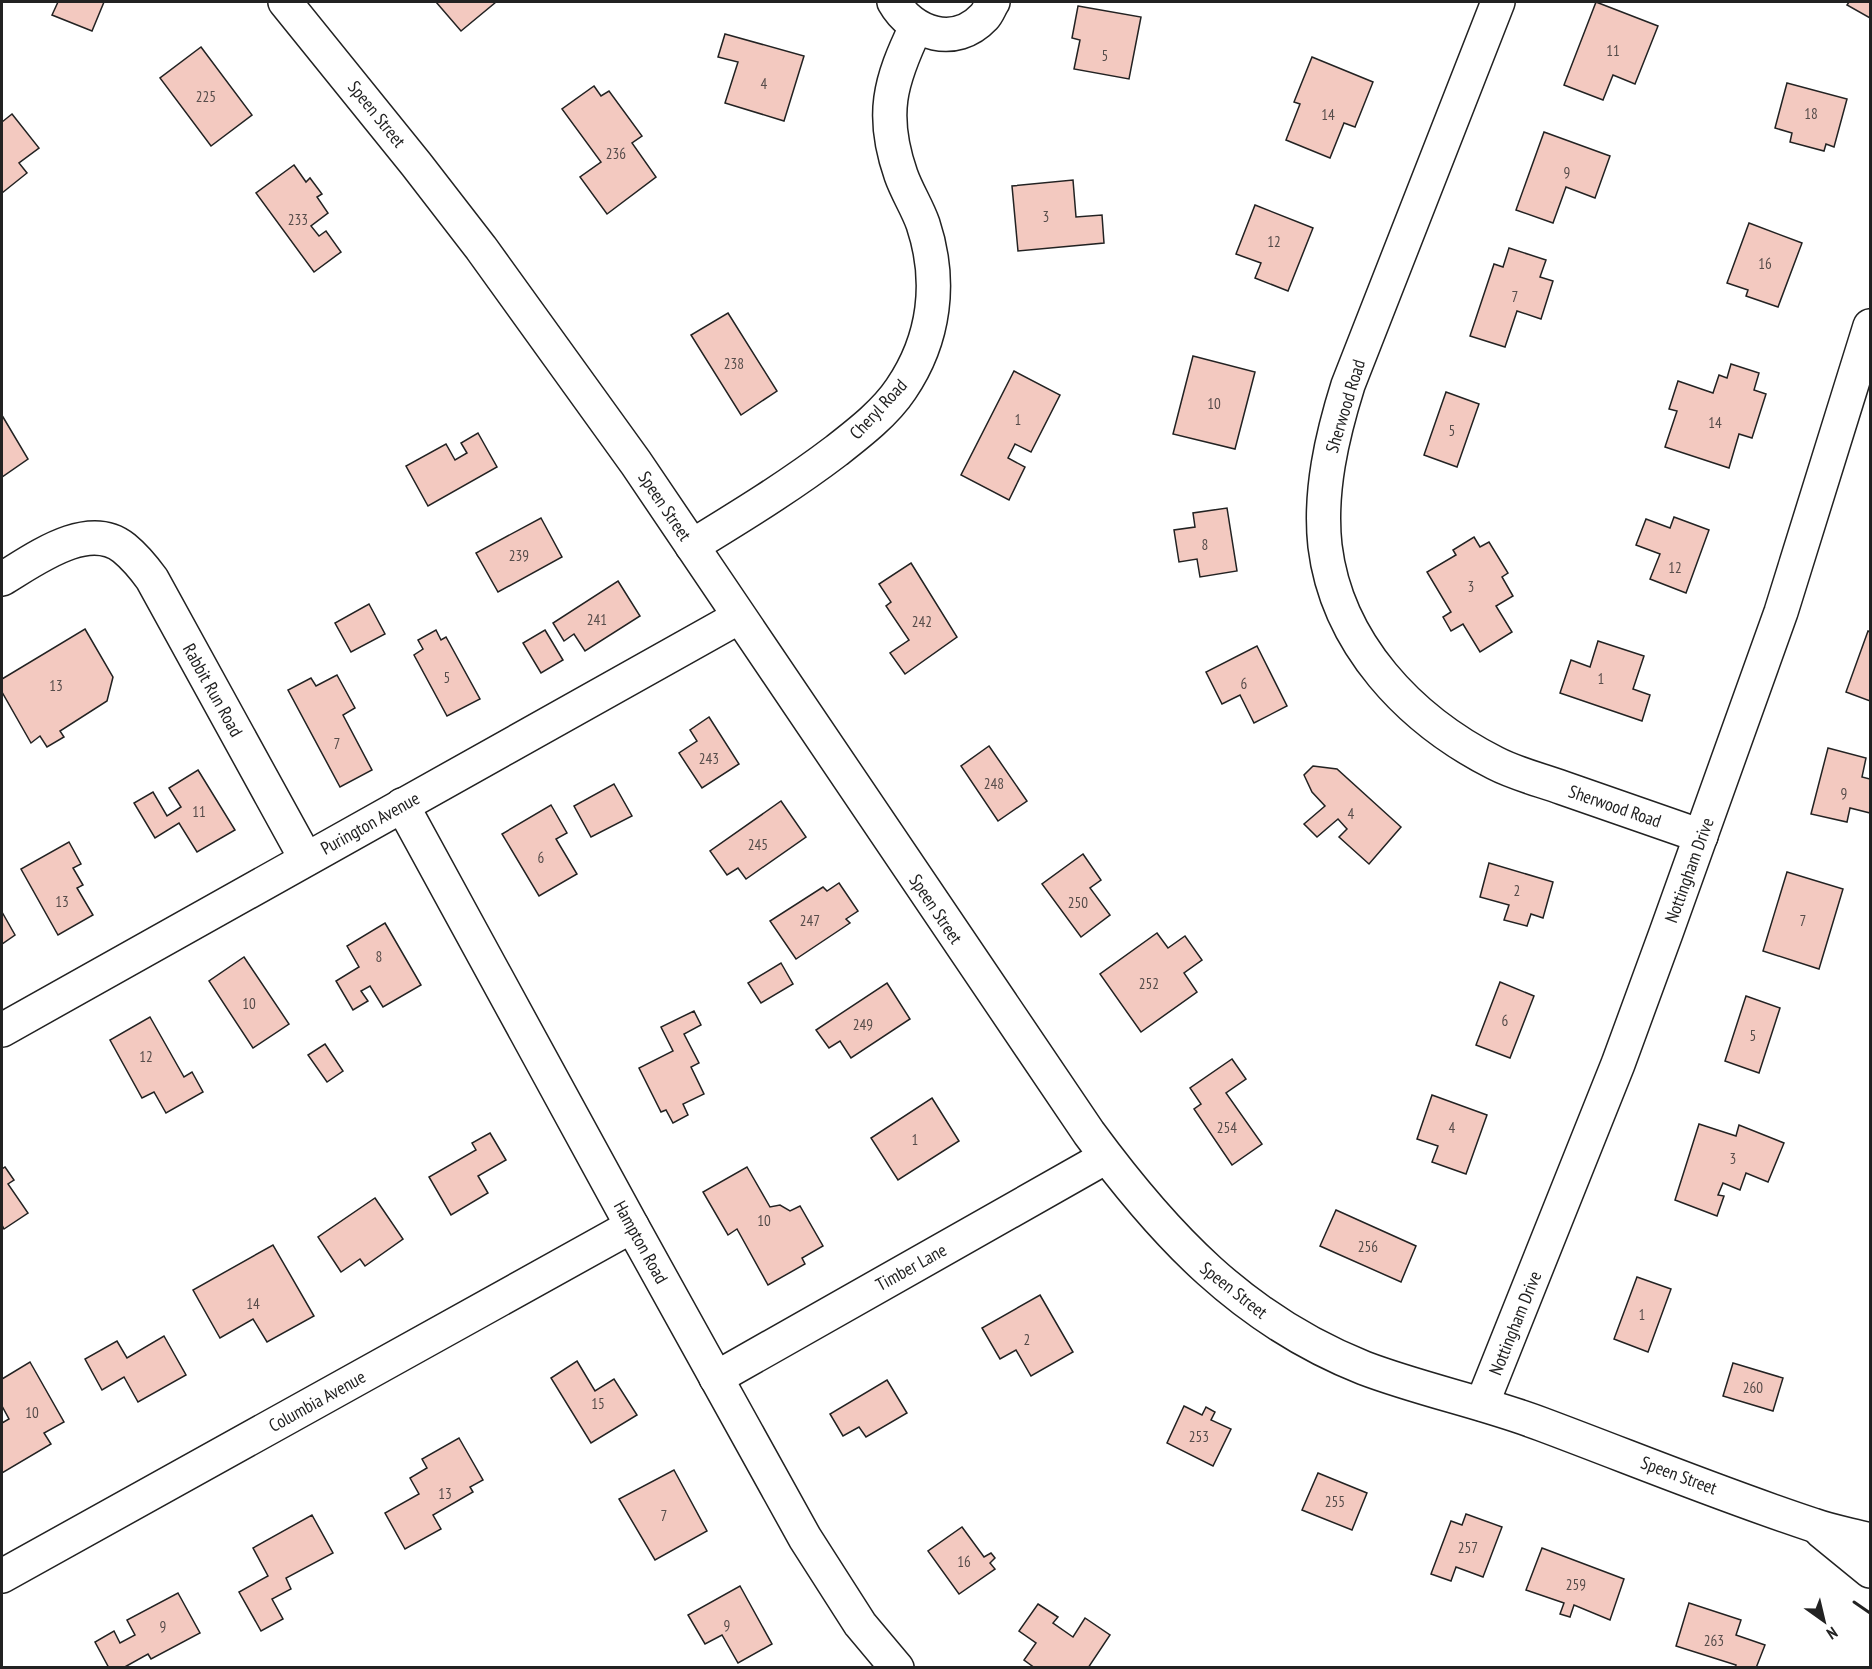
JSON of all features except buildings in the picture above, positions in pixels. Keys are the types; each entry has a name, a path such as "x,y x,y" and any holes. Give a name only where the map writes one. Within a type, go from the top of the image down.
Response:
{"street":[{"name":"Speen Street","path":"285,2 481,248 629,454 1071,1108 1106,1157 1158,1220 1188,1252 1239,1296 1275,1322 1317,1347 1365,1368 1531,1420 1815,1526 1870,1540"},
{"path":"894,2 901,14 916,27 934,34 951,34 968,29 984,17 993,2"},
{"name":"Sherwood Road","path":"1498,2 1348,385 1335,426 1327,466 1324,507 1325,545 1332,583 1347,623 1367,656 1395,690 1457,743 1497,764 1701,836"},
{"name":"Cheryl Road","path":"692,546 786,487 855,436 901,390 916,365 928,335 933,306 934,277 931,252 922,223 901,176 891,142 889,112 892,85 901,58 916,27"},
{"name":"Nottingham Drive","path":"1482,1404 1618,1064 1701,836 1781,612 1870,326"},
{"name":"Rabbit Run Road","path":"2,579 56,548 77,539 102,538 123,547 152,579 306,859"},
{"name":"Purington Avenue","path":"2,1030 739,617"},
{"name":"Hampton Road","path":"402,805 632,1226 811,1547 860,1624 897,1668"},
{"name":"Timber Lane","path":"716,1377 1106,1157"},
{"name":"Columbia Avenue","path":"2,1576 632,1226"},
{"name":"Speen Street","path":"1815,1526 1870,1571"}],"wall":[{"path":"1854,1602 1870,1613"}]}
